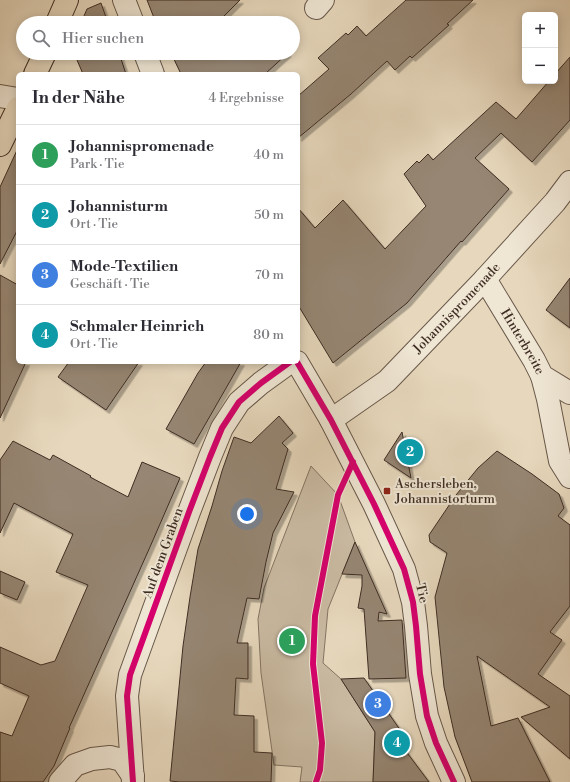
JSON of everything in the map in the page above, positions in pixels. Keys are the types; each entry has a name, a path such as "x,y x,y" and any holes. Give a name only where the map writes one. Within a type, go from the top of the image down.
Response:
{"main road":[{"path":"60,16 67,0"},
{"path":"36,72 42,60"},
{"path":"2,138 16,112"}],"street":[{"path":"124,0 130,16"},
{"path":"148,60 152,72"},
{"path":"0,96 16,99"},
{"name":"Johannispromenade","path":"331,420 387,381 485,279 555,202 570,182"},
{"name":"Hinterbreite","path":"485,279 534,360 542,376 570,393"},
{"name":"Auf dem Graben","path":"133,779 127,696 130,675 210,457 222,428 239,402 261,383 287,364"},
{"name":"Tie","path":"298,364 331,420 374,504 404,569 413,602 420,674 427,716 436,743 454,782"},
{"path":"542,376 548,398 560,461 570,477"},
{"path":"60,782 75,765 92,759 110,757 122,760 133,779"}],"shaded area":[{"path":"311,466 338,495 355,542 328,609 323,663 341,679 375,732 373,782 300,782 302,767 274,765 261,673 258,619 264,588"}],"building":[{"path":"147,0 240,0 224,16 153,16"},
{"path":"406,0 473,0 447,24 449,25 412,58 410,56 395,70 387,61 351,94 300,136 300,94 329,69 318,58 346,33 348,35 357,26 366,36"},
{"path":"101,3 106,16 84,16 87,9"},
{"path":"570,57 570,120 532,162 501,133 475,158 509,189 407,303 333,363 300,308 300,210 315,228 343,200 385,249 426,206 404,174 417,161 419,163 428,154 433,160 496,102 516,119 546,84 558,84 558,71"},
{"path":"77,60 121,60 125,72 82,72"},
{"path":"174,60 280,60 267,72 180,72"},
{"path":"16,152 16,233 0,264 0,187"},
{"path":"0,275 16,284 16,364 25,364 0,418"},
{"path":"570,278 570,328 546,310"},
{"path":"68,364 138,364 106,410 58,377"},
{"path":"205,364 240,364 194,444 166,429"},
{"path":"279,416 293,433 282,443 288,449 276,489 294,492 273,533 259,599 247,598 237,643 248,643 248,679 236,678 234,715 254,716 254,752 272,753 271,782 170,781 183,646 198,549 234,437 251,443"},
{"path":"402,432 411,478 384,460"},
{"path":"13,441 50,460 53,455 128,497 142,462 180,478 69,728 54,766 43,782 0,782 0,732 12,736 29,696 0,683 0,647 41,665 55,661 88,585 56,572 73,534 14,503 0,533 0,460"},
{"path":"497,451 559,494 564,508 558,516 570,525 570,606 550,632 562,640 538,674 570,696 570,759 521,717 550,707 477,656 491,726 518,718 550,782 472,782 455,737 444,687 435,597 447,553 430,542 429,535 456,495 478,468"},
{"path":"355,542 387,614 379,612 378,621 402,620 406,678 369,679 364,609 358,608 362,586 362,575 342,574"},
{"path":"0,571 25,582 17,600 0,593"},
{"path":"364,678 403,734 393,734 429,782 373,782 375,732 341,679"}],"cycle path":[{"path":"133,782 127,696 130,675 189,512 222,428 239,402 261,383 287,364"},
{"path":"298,364 331,420 374,504 404,569 413,602 420,674 427,716 436,743 454,782"},
{"path":"316,782 320,770 322,743 313,664 315,616 338,495 353,462"}],"place":[{"name":"Johannisturm","path":"410,452"},
{"name":"Aschersleben, Johannistorturm","path":"387,491"},
{"name":"Johannispromenade","path":"292,641"},
{"name":"Mode-Textilien","path":"378,704"},
{"name":"Schmaler Heinrich","path":"397,743"}]}
